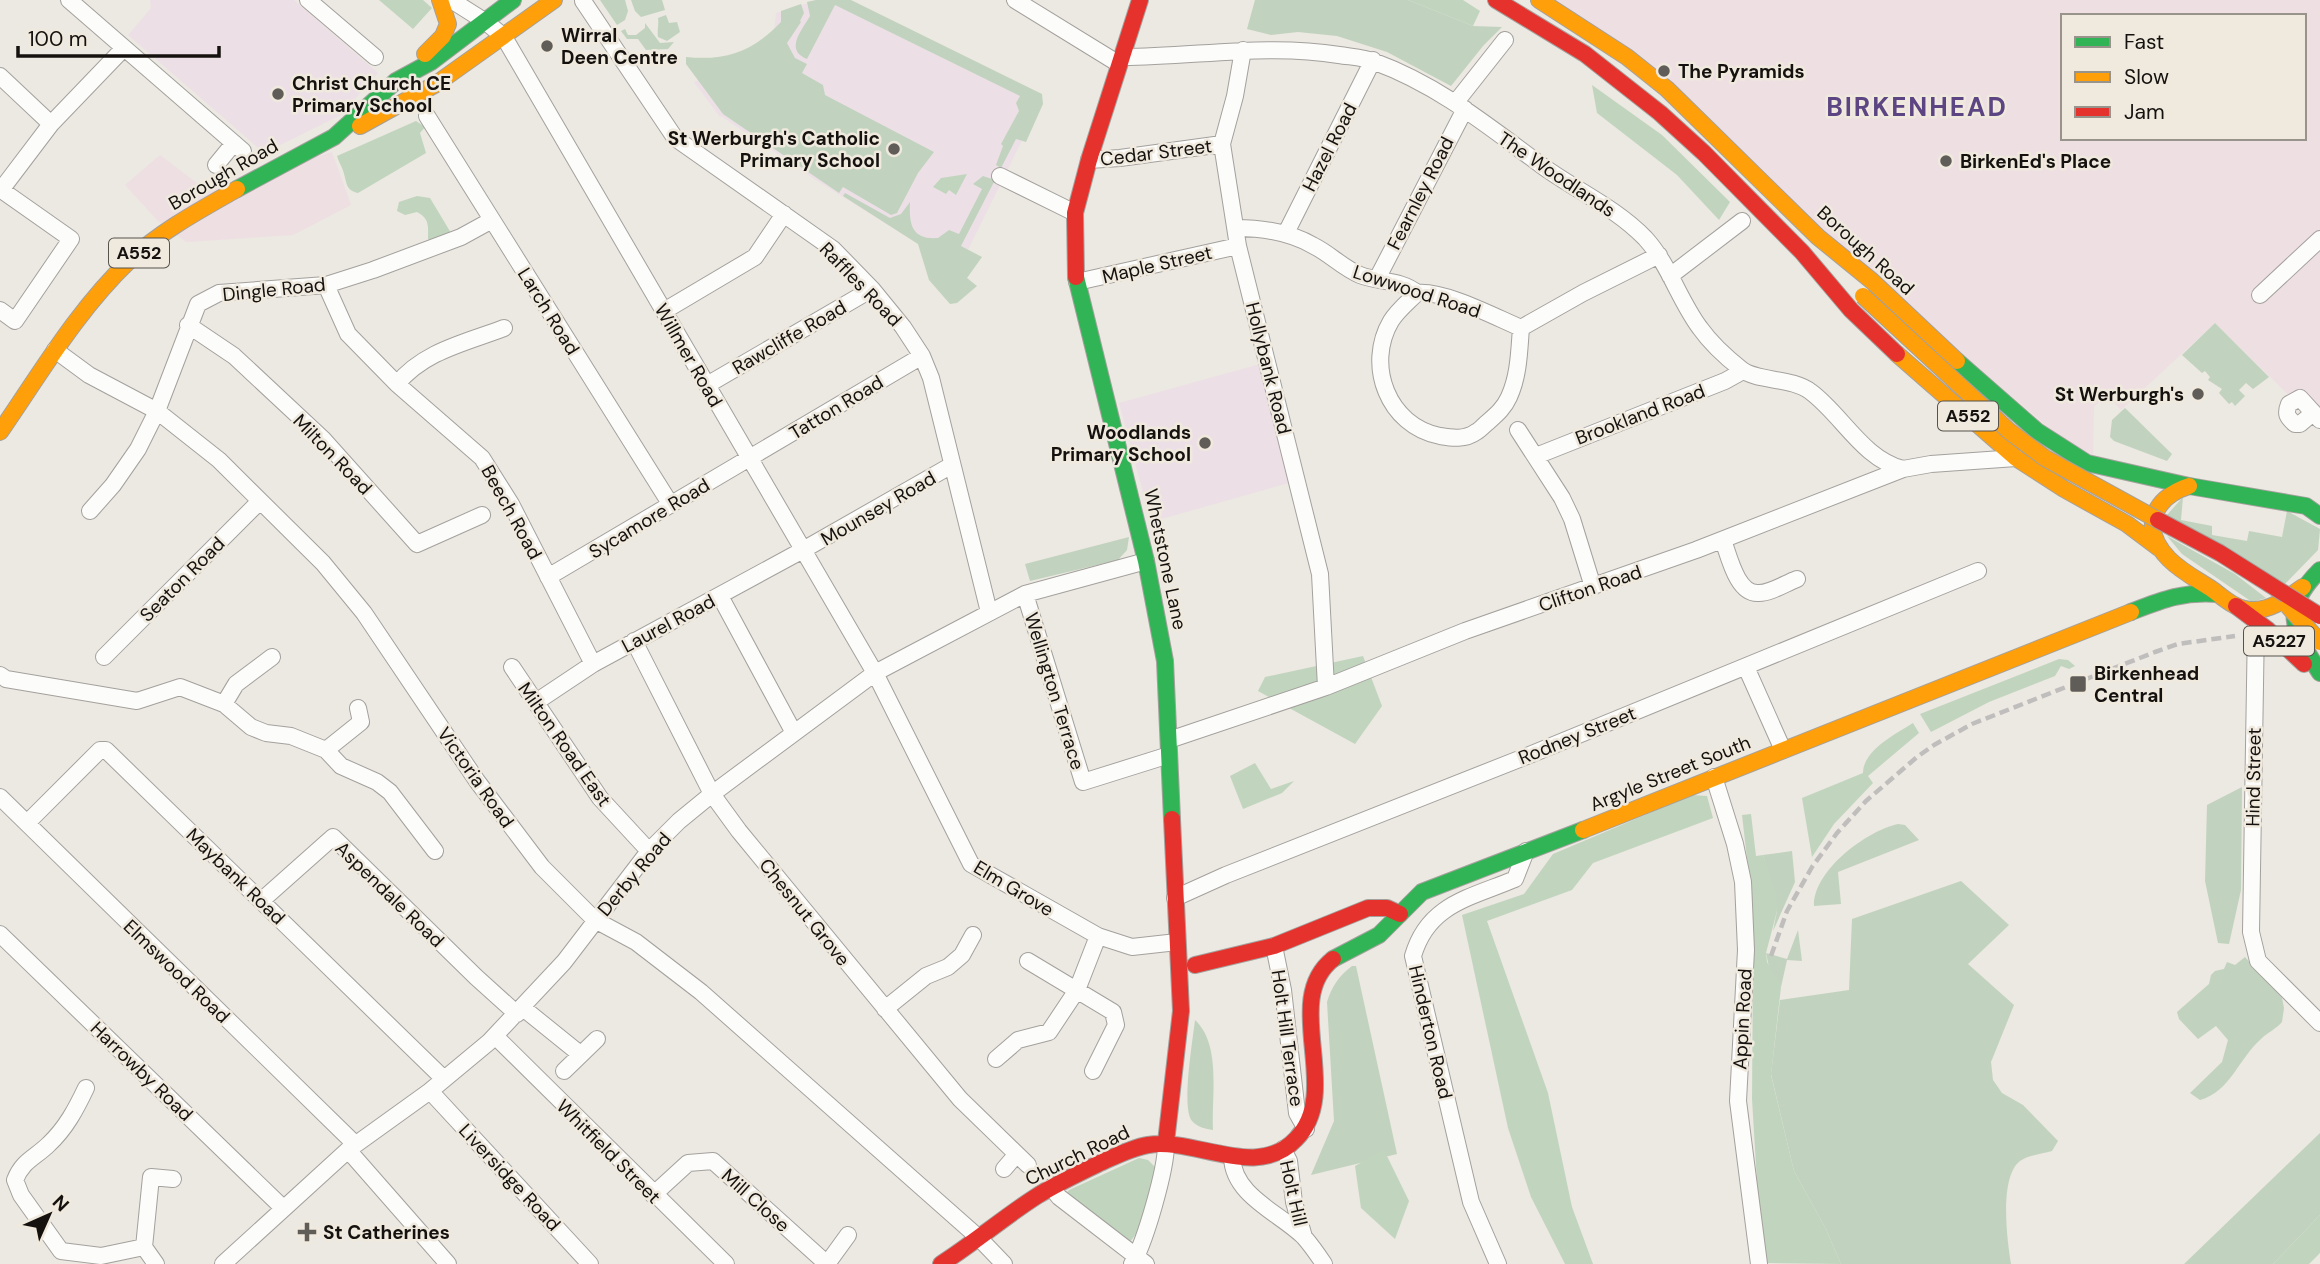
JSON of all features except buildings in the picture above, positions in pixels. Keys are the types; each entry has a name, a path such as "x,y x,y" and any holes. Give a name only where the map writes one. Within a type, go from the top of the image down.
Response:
{"main road":[{"path":"397,80 443,36 448,24 440,0"},
{"name":"Borough Road","path":"0,432 55,350 100,291 131,259 181,221 334,136 397,80 431,62 513,0"},
{"name":"A552","path":"334,136 407,103 554,0"},
{"name":"Whetstone Lane","path":"1140,0 1075,213 1075,272 1146,561 1165,661 1181,1011 1166,1142"},
{"name":"A552","path":"1496,0 1585,54 1660,113 1704,153 1802,252 1870,329 2016,458 2064,489 2127,524 2159,548 2174,564 2236,606"},
{"name":"Borough Road","path":"1539,0 1627,57 1667,89 1818,237 1872,281 1938,345 2036,431 2087,463 2189,486 2306,506 2320,516"},
{"name":"Borough Road","path":"1863,296 2009,431 2045,458 2188,535 2320,616"},
{"path":"2159,548 2151,528 2157,506 2175,490 2189,486"},
{"path":"2162,600 2171,590 2175,579 2174,564"},
{"path":"2236,606 2250,610 2272,608 2303,587 2320,570"},
{"name":"Borough Road","path":"2252,574 2290,608 2320,642"},
{"name":"A5227","path":"2303,587 2294,617 2294,628 2320,676"},
{"name":"Argyle Street South","path":"1306,1129 1315,1101 1312,1023 1314,992 1320,974 1330,960 1370,942 1383,932 1422,892 2162,600 2196,593 2218,594"},
{"name":"A5227","path":"2236,606 2320,676"},
{"path":"1195,965 1273,946 1368,908 1387,908 1400,914"},
{"path":"1166,1142 1232,1157 1260,1157 1283,1149 1306,1129"},
{"name":"Church Road","path":"941,1264 1051,1187 1128,1151 1166,1142"}],"street":[{"path":"69,0 239,147 216,165"},
{"path":"308,0 375,57"},
{"name":"Willmer Road","path":"451,0 504,37 875,673"},
{"path":"1015,0 1121,61"},
{"name":"Raffles Road","path":"583,1 675,138 833,249 872,289 903,327 922,356 931,378 989,612"},
{"name":"Fearnley Road","path":"1377,279 1460,105 1504,40"},
{"path":"0,310 15,321 71,239 1,190 51,124 124,48"},
{"name":"The Woodlands","path":"1121,61 1243,50 1307,49 1373,60 1417,80 1460,105 1548,170 1619,216 1644,238 1659,256 1700,329 1743,371"},
{"name":"Hollybank Road","path":"1243,50 1235,96 1222,144 1238,246 1321,574 1326,687"},
{"name":"Hazel Road","path":"1286,233 1373,60"},
{"path":"0,76 51,124"},
{"name":"Larch Road","path":"427,116 671,505"},
{"name":"Cedar Street","path":"1089,160 1222,144"},
{"path":"1000,176 1075,213"},
{"path":"664,311 755,257 784,214"},
{"name":"Dingle Road","path":"90,511 113,485 138,449 157,411 198,304 219,293 326,285 461,237 492,219"},
{"path":"1670,276 1742,221"},
{"name":"Lowwood Road","path":"1236,228 1286,233 1314,245 1348,269 1410,287 1416,293 1423,292 1455,300 1521,328"},
{"path":"2260,295 2320,239"},
{"name":"Maple Street","path":"1077,282 1238,246"},
{"path":"1416,293 1392,320 1383,341 1379,366 1388,397 1399,414 1417,428 1457,439 1475,433 1502,410 1509,398 1518,373 1521,328 1583,293 1659,256"},
{"name":"Beech Road","path":"326,285 348,334 397,384 482,458 511,503 593,664"},
{"name":"Rawcliffe Road","path":"707,385 872,289"},
{"name":"Milton Road","path":"188,325 234,356 323,439 417,544 482,515"},
{"path":"397,384 408,370 426,357 504,328"},
{"name":"Victoria Road","path":"55,350 89,375 157,411 219,460 323,563 364,613 477,781 525,846 595,920 636,942 701,992 924,1182 949,1211 1004,1264"},
{"name":"Tatton Road","path":"749,458 922,356"},
{"path":"1743,371 1799,385 1811,392 1850,432 1890,466 1903,469"},
{"name":"Brookland Road","path":"1535,456 1725,381 1743,371"},
{"path":"1518,430 1572,519 1592,587"},
{"name":"Sycamore Road","path":"548,577 749,458"},
{"name":"Clifton Road","path":"1169,747 1465,631 1723,540 1903,469 1931,464 2016,458"},
{"name":"Mounsey Road","path":"803,551 952,465"},
{"name":"Seaton Road","path":"104,657 260,501"},
{"path":"1723,540 1740,581 1753,592 1760,593 1797,579"},
{"name":"Laurel Road","path":"536,702 593,664 803,551"},
{"name":"Derby Road","path":"223,1264 352,1147 430,1091 495,1036 564,962 649,851 679,821 712,794 875,673 1025,594 1146,561"},
{"name":"Rodney Street","path":"1175,898 1978,570"},
{"name":"Wellington Terrace","path":"1025,594 1083,782 1169,747"},
{"path":"720,596 794,733"},
{"name":"Hind Street","path":"2256,623 2250,932 2258,961 2319,1019"},
{"name":"Chesnut Grove","path":"634,641 712,794 739,831 960,1099 1022,1160 1004,1168"},
{"path":"224,704 236,684 272,657"},
{"name":"Milton Road East","path":"512,667 600,798 649,851"},
{"path":"1745,667 1783,750"},
{"name":"Elm Grove","path":"875,673 971,864 1097,936 1132,947 1177,942"},
{"path":"0,675 6,679 137,701 180,687 224,704 251,727 266,733 291,736 326,750 341,766 377,782 390,792 435,851"},
{"path":"326,750 361,722 358,708"},
{"name":"Maybank Road","path":"27,823 100,750 106,750 444,1079"},
{"name":"Appin Road","path":"1714,777 1735,845 1743,883 1746,950 1738,1101 1759,1264"},
{"name":"Elmswood Road","path":"0,797 352,1147 448,1264"},
{"name":"Aspendale Road","path":"261,901 333,838 476,977 520,1011"},
{"name":"Hinderton Road","path":"1498,1264 1471,1202 1413,956 1418,937 1440,910 1515,879 1526,851"},
{"name":"Harrowby Road","path":"0,934 283,1209"},
{"path":"885,1009 926,976 948,967 962,955 973,935"},
{"path":"996,1059 1018,1040 1049,1032 1077,990 1097,936"},
{"name":"Holt Hill Terrace","path":"1273,946 1283,990 1297,1113 1306,1129"},
{"path":"1028,961 1113,1012 1116,1025 1093,1071"},
{"path":"520,1011 580,1054"},
{"name":"Whitfield Street","path":"495,1036 653,1195 726,1264"},
{"path":"564,1071 597,1039"},
{"path":"86,1088 60,1133 48,1146 21,1166 15,1180 21,1195 61,1251 101,1256 144,1248"},
{"name":"Liversidge Road","path":"430,1091 590,1264"},
{"path":"1051,1187 1059,1197 1138,1261 1167,1158 1166,1142"},
{"name":"Holt Hill","path":"1283,1149 1289,1161 1294,1202 1304,1237"},
{"name":"Holt Hill","path":"1232,1157 1232,1170 1246,1191 1304,1237 1324,1264"},
{"name":"Mill Close","path":"653,1195 688,1163 713,1161 827,1264 848,1235"},
{"path":"156,1264 144,1248 151,1177 173,1180"}],"shaded area":[{"name":"Christ Church CE Primary School","path":"150,0 294,0 378,73 341,115 264,153 128,35 151,8"},
{"name":"St Werburgh's Catholic Primary School","path":"817,0 842,0 1035,96 1036,112 966,254 936,255 816,180 720,117 694,82 725,70 774,31 776,13"},
{"path":"1551,0 2320,0 2320,426 2215,323 2121,410 2106,395 2094,407 2093,455 2062,439"},
{"path":"332,152 351,205 293,235 186,242 158,221 125,185 160,155 206,190"},
{"name":"Woodlands Primary School","path":"1260,364 1289,483 1151,522 1119,403"}],"green space":[{"path":"379,0 423,0 432,8 413,29"},
{"path":"600,0 625,0 628,11 625,20 617,25"},
{"path":"631,0 662,0 665,10 641,17 635,11"},
{"path":"851,0 1042,94 1043,104 1026,142 1016,139 1001,168 996,165 1003,146 1001,144 1019,111 1016,103 1020,96 835,5 807,59 800,55 796,45 799,33 810,16 807,2"},
{"path":"1255,0 1408,0 1473,26 1502,27 1451,86 1387,52 1337,36 1298,32 1271,35 1247,29"},
{"path":"1408,0 1463,0 1480,11 1473,26"},
{"path":"801,4 804,13 801,22 787,43 795,58 807,64 802,73 823,85 825,95 934,152 918,173 897,213 891,215 843,187 839,193 723,114 686,64 686,57 727,55 749,47 781,22 781,11"},
{"path":"666,15 669,23 677,22 680,32 667,41 658,37 658,18"},
{"path":"645,23 660,43 674,42 668,49 646,50 638,39 627,39 621,31 625,29 628,35 636,35 645,28"},
{"path":"1592,85 1662,135 1730,202 1719,220 1677,175 1597,113"},
{"path":"416,121 425,127 420,133 426,153 358,193 349,188 337,156"},
{"path":"967,174 956,195 949,190 946,194 933,187 941,178"},
{"path":"983,176 995,180 961,246 982,257 967,278 977,286 957,303 950,304 929,280 918,244 843,196 845,193 890,218 901,214 910,202 911,223 917,233 938,238 949,230 959,234 982,189 973,184"},
{"path":"417,196 430,198 451,233 433,242 428,239 424,217 417,212 405,215 397,211 399,202"},
{"path":"2215,323 2269,377 2253,389 2246,383 2239,390 2245,396 2235,406 2232,402 2229,404 2219,393 2222,389 2208,380 2210,377 2205,371 2202,373 2182,355"},
{"path":"2125,408 2172,454 2167,461 2114,441 2110,437 2112,420"},
{"path":"2183,497 2181,520 2212,526 2212,535 2247,541 2249,531 2282,537 2287,511 2320,529 2318,550 2282,587 2167,515"},
{"path":"2167,536 2235,574 2266,598 2252,602 2182,554"},
{"path":"1129,537 1127,550 1118,560 1030,581 1025,564"},
{"path":"1363,656 1382,706 1355,744 1258,691 1265,677"},
{"path":"2059,659 2068,660 2075,666 2069,669 2061,666 2055,676 1989,702 1931,732 1920,714"},
{"path":"1913,723 1919,733 1868,776 1873,783 1834,824 1812,857 1802,798 1863,773 1864,765 1874,750"},
{"path":"1255,763 1271,789 1294,781 1282,793 1243,809 1230,776"},
{"path":"2242,787 2241,890 2229,944 2218,943 2205,881 2207,805"},
{"path":"1692,795 1707,796 1713,818 1593,863 1572,890 1487,921 1548,1093 1572,1207 1593,1264 1565,1264 1531,1197 1508,1128 1462,915 1524,894 1553,854"},
{"path":"1751,814 1756,856 1763,855 1776,895 1777,911 1766,953 1767,962 1781,987 1771,1075 1794,1171 1826,1229 1841,1264 1767,1263 1757,1182 1752,1099 1753,959 1749,876 1742,815"},
{"path":"1898,824 1905,825 1919,840 1838,872 1841,904 1814,906 1822,879 1844,854 1871,835"},
{"path":"1792,851 1795,882 1773,931 1777,911 1763,855"},
{"path":"1961,881 2009,925 1968,964 2014,1005 1991,1062 1993,1080 2002,1093 2023,1105 2058,1141 2052,1151 2023,1159 2013,1169 2006,1210 2011,1264 1841,1264 1826,1229 1794,1171 1771,1074 1780,1000 1849,990 1852,919"},
{"path":"1798,930 1802,961 1787,960 1781,987 1770,972 1766,953 1787,959"},
{"path":"2245,957 2282,998 2282,1022 2253,1047 2219,1090 2200,1100 2190,1093 2222,1062 2228,1040 2216,1026 2198,1039 2179,1019 2177,1012 2209,984 2215,971 2224,969 2227,962 2235,965"},
{"path":"1352,966 1356,966 1397,1154 1311,1175 1334,1121 1327,1002 1336,982"},
{"path":"1195,1020 1209,1043 1212,1057 1213,1130 1196,1125 1189,1114 1188,1088"},
{"path":"2320,1133 2320,1215 2273,1264 2184,1264"},
{"path":"1384,1150 1409,1201 1395,1239 1361,1208 1355,1166"},
{"path":"1139,1158 1148,1160 1156,1168 1142,1220 1128,1243 1065,1195 1069,1190"},
{"path":"2320,1215 2320,1253 2309,1264 2273,1264"}],"railway":[{"path":"1771,956 1787,911 1812,867 1837,833 1866,801 1934,745 1972,724 2155,652 2178,644 2235,636"}],"traffic: fast":[{"path":"237,189 334,137 396,81 431,62 513,0"},
{"path":"1076,277 1146,561 1165,661 1172,819"},
{"path":"1957,361 2037,431 2087,463 2189,486 2306,506 2320,516"},
{"path":"2320,570 2307,584 2295,610 2298,633 2320,673"},
{"path":"2131,612 2184,595 2218,594"},
{"path":"1333,959 1379,935 1422,892 1583,830"}],"traffic: slow":[{"path":"425,54 443,36 448,24 440,0"},
{"path":"360,126 436,84 554,0"},
{"path":"1539,0 1627,57 1667,89 1818,237 1872,281 1957,361"},
{"path":"0,432 60,343 111,279 155,240 237,189"},
{"path":"1863,296 2009,431 2045,458 2158,520"},
{"path":"1897,354 2016,458 2064,489 2127,524 2159,548"},
{"path":"2189,486 2166,498 2154,516 2155,537 2160,548 2174,564 2243,609 2262,609 2275,605 2303,587"},
{"path":"2288,606 2320,642"},
{"path":"1583,830 2131,612"}],"traffic: jam":[{"path":"1076,277 1075,213 1140,0"},
{"path":"1496,0 1585,54 1660,113 1704,153 1802,252 1851,310 1897,354"},
{"path":"2158,520 2220,553 2320,616"},
{"path":"2236,606 2268,630 2304,664"},
{"path":"1166,1142 1181,1011 1172,819"},
{"path":"1195,965 1274,946 1368,908 1387,908 1400,914"},
{"path":"941,1264 1044,1192 1128,1150 1166,1144 1225,1155 1263,1157 1280,1151 1296,1139 1309,1119 1315,1096 1312,998 1318,977 1333,959"}],"place":[{"name":"Wirral Deen Centre","path":"547,46"},
{"name":"The Pyramids","path":"1664,71"},
{"name":"Christ Church CE Primary School","path":"278,94"},
{"name":"St Werburgh's Catholic Primary School","path":"894,149"},
{"name":"BirkenEd's Place","path":"1946,161"},
{"name":"St Werburgh's","path":"2198,394"},
{"name":"Woodlands Primary School","path":"1205,443"},
{"name":"Birkenhead Central","path":"2078,684"},
{"name":"St Catherines","path":"307,1232"}],"district":[{"name":"BIRKENHEAD","path":"1917,107"}]}
